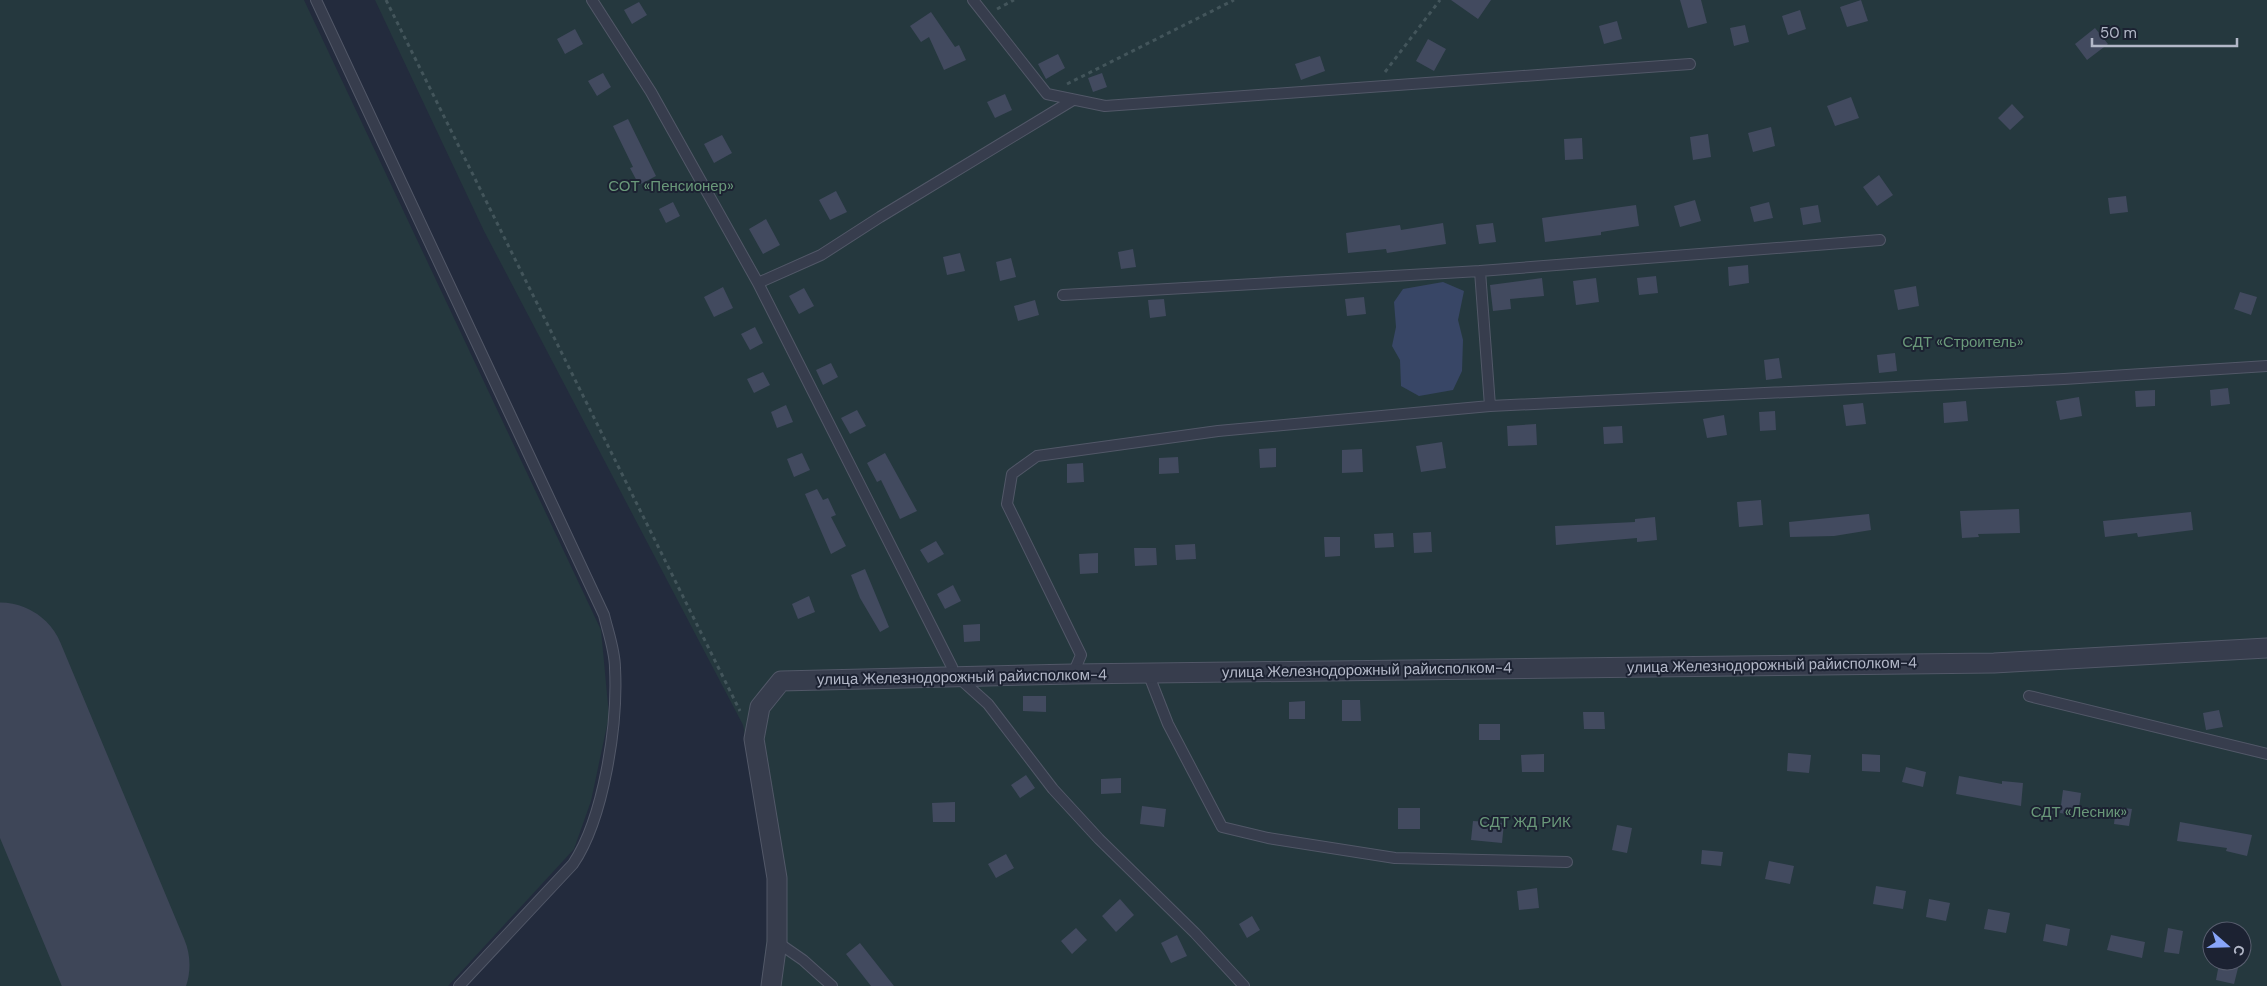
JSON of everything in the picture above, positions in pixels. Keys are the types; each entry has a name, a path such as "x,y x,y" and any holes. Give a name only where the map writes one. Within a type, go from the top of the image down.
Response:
{"street":[{"name":"улица Железнодорожный райисполком-4","path":"771,986 777,942 778,878 754,739 760,707 781,681 955,672 1073,674 1994,663 2267,648"}],"lane":[{"path":"316,0 604,615 616,666 615,721 593,826 584,847 573,864 459,986"},
{"path":"592,0 651,92 758,283 955,672 988,704 1053,789 1099,839 1195,933 1244,986"},
{"path":"973,0 1047,94 1105,106 1690,64"},
{"path":"758,283 821,255 1073,100"},
{"path":"1063,295 1480,271 1880,240"},
{"path":"1480,271 1490,406"},
{"path":"1073,674 1080,655 1006,504 1012,474 1037,456 1218,431 1490,406 2064,379 2267,366"},
{"path":"1148,673 1168,724 1222,827 1268,838 1395,858 1566,862"},
{"path":"2029,696 2267,754"},
{"path":"777,942 803,960 832,986"}],"path":[{"path":"386,0 740,712"},
{"path":"1047,94 1234,0"},
{"path":"1375,87 1440,0"}],"green space":[{"path":"0,0 304,0 601,630 609,716 591,801 574,849 448,986 0,986"},
{"path":"375,0 2267,0 2267,986 761,986 774,874 743,725 484,231"}],"water":[{"path":"1443,282 1464,291 1458,320 1463,340 1462,371 1453,390 1419,396 1401,386 1400,360 1392,346 1396,327 1394,302 1403,289"}],"building":[{"path":"1451,0 1491,0 1478,19"},
{"path":"1680,0 1701,0 1707,23 1688,28"},
{"path":"1861,0 1868,21 1847,27 1840,7"},
{"path":"639,2 647,15 632,24 624,10"},
{"path":"1800,10 1806,29 1788,35 1782,16"},
{"path":"931,12 955,47 959,45 966,60 944,70 929,37 921,42 910,26"},
{"path":"1617,21 1622,39 1604,44 1599,26"},
{"path":"1745,25 1749,42 1734,46 1730,28"},
{"path":"2095,28 2108,44 2087,60 2075,44"},
{"path":"575,29 583,44 565,54 557,39"},
{"path":"1428,39 1446,49 1434,71 1416,61"},
{"path":"1058,54 1065,68 1046,79 1038,64"},
{"path":"1320,56 1325,71 1301,80 1295,64"},
{"path":"603,73 611,87 597,96 588,81"},
{"path":"1102,73 1107,87 1093,92 1088,78"},
{"path":"1005,94 1012,110 995,118 987,102"},
{"path":"1851,97 1859,118 1835,126 1827,106"},
{"path":"2012,104 2024,117 2010,130 1998,118"},
{"path":"628,119 656,176 639,185 630,168 633,167 613,126"},
{"path":"1771,127 1775,146 1753,152 1748,133"},
{"path":"1708,134 1711,157 1693,160 1690,137"},
{"path":"722,135 732,153 714,163 704,144"},
{"path":"1582,138 1583,159 1565,160 1564,139"},
{"path":"1879,175 1893,195 1877,206 1863,187"},
{"path":"836,191 847,212 830,220 819,200"},
{"path":"2126,196 2128,212 2110,214 2108,198"},
{"path":"1695,200 1701,221 1680,227 1674,206"},
{"path":"673,202 680,216 666,223 659,209"},
{"path":"1769,202 1773,218 1754,222 1750,207"},
{"path":"1636,205 1639,226 1601,232 1601,235 1545,242 1542,218"},
{"path":"1818,205 1821,222 1803,225 1800,208"},
{"path":"766,219 780,245 763,254 749,229"},
{"path":"1443,223 1446,244 1387,253 1386,249 1348,253 1346,233 1400,225 1401,230"},
{"path":"1493,223 1496,242 1479,244 1476,225"},
{"path":"1133,249 1136,267 1121,269 1118,252"},
{"path":"960,253 965,271 947,275 943,257"},
{"path":"1011,258 1016,277 1000,281 996,262"},
{"path":"1748,265 1749,283 1729,286 1728,267"},
{"path":"1656,276 1658,293 1639,295 1637,278"},
{"path":"1542,278 1544,296 1510,299 1511,309 1493,311 1490,285"},
{"path":"1596,278 1599,302 1576,305 1573,281"},
{"path":"1916,286 1919,306 1898,310 1894,290"},
{"path":"723,287 733,308 714,317 704,297"},
{"path":"804,288 814,306 799,314 789,296"},
{"path":"2240,292 2257,297 2251,315 2234,309"},
{"path":"1364,297 1366,314 1347,316 1345,299"},
{"path":"1164,299 1166,316 1150,318 1148,300"},
{"path":"1035,300 1039,315 1018,321 1014,306"},
{"path":"755,327 763,343 750,350 741,334"},
{"path":"1895,353 1897,371 1879,373 1877,355"},
{"path":"1779,358 1782,378 1766,380 1764,360"},
{"path":"831,363 838,377 823,385 816,370"},
{"path":"763,372 770,385 754,393 747,379"},
{"path":"2228,388 2230,404 2211,406 2210,390"},
{"path":"2155,390 2155,406 2136,407 2135,391"},
{"path":"2079,397 2082,416 2060,420 2056,401"},
{"path":"1966,401 1968,421 1944,423 1943,403"},
{"path":"1863,403 1866,424 1846,426 1843,405"},
{"path":"786,405 793,422 777,428 771,412"},
{"path":"857,410 866,426 850,434 841,418"},
{"path":"1775,411 1776,430 1760,431 1759,412"},
{"path":"1724,415 1727,435 1707,438 1703,419"},
{"path":"1536,424 1537,445 1508,446 1507,426"},
{"path":"1622,426 1623,443 1604,444 1603,427"},
{"path":"1442,442 1446,468 1421,472 1416,446"},
{"path":"1276,448 1276,467 1260,468 1259,449"},
{"path":"1362,449 1363,472 1342,473 1342,450"},
{"path":"802,453 810,470 794,477 787,459"},
{"path":"885,453 917,511 900,519 881,480 877,482 867,463"},
{"path":"1178,457 1179,473 1159,474 1159,458"},
{"path":"1083,463 1084,482 1067,483 1067,464"},
{"path":"817,489 823,500 828,498 836,515 831,517 846,546 831,554 805,494"},
{"path":"1761,500 1763,525 1739,527 1737,502"},
{"path":"2019,509 2020,533 1978,534 1979,537 1962,538 1960,511"},
{"path":"2191,512 2193,530 2138,537 2137,533 2105,537 2103,521"},
{"path":"1869,514 1871,530 1834,536 1790,537 1789,522"},
{"path":"1655,517 1657,540 1637,542 1637,538 1556,545 1555,526 1635,522 1635,519"},
{"path":"1431,532 1432,552 1414,553 1413,533"},
{"path":"1393,533 1394,547 1375,548 1374,534"},
{"path":"1324,537 1340,537 1340,556 1325,557"},
{"path":"936,541 944,554 928,563 920,550"},
{"path":"1195,544 1196,559 1176,560 1175,545"},
{"path":"1134,548 1156,548 1157,565 1135,566"},
{"path":"1098,553 1098,573 1080,574 1079,554"},
{"path":"865,569 889,627 880,632 860,598 851,575"},
{"path":"953,585 961,601 945,609 937,594"},
{"path":"809,596 815,612 798,619 792,604"},
{"path":"980,624 980,641 964,642 963,625"},
{"path":"1023,696 1046,696 1046,712 1023,711"},
{"path":"1342,700 1360,700 1361,721 1342,721"},
{"path":"1305,701 1305,719 1289,719 1289,702"},
{"path":"2219,710 2223,727 2206,730 2203,713"},
{"path":"1583,712 1604,712 1605,729 1584,729"},
{"path":"1479,724 1500,724 1500,740 1479,740"},
{"path":"1788,753 1811,755 1809,773 1787,771"},
{"path":"1544,754 1544,772 1522,772 1521,755"},
{"path":"1862,754 1880,755 1880,772 1862,771"},
{"path":"1906,767 1926,772 1923,787 1902,782"},
{"path":"1026,775 1035,788 1020,798 1011,785"},
{"path":"1959,776 2002,784 2002,781 2023,783 2021,806 1956,794"},
{"path":"1121,778 1121,793 1101,794 1101,779"},
{"path":"2063,790 2081,793 2078,816 2060,813"},
{"path":"955,802 955,822 933,822 932,803"},
{"path":"1142,806 1166,809 1164,827 1140,824"},
{"path":"2116,807 2132,809 2129,826 2114,824"},
{"path":"1398,808 1420,808 1420,829 1398,829"},
{"path":"1473,821 1504,823 1502,843 1471,840"},
{"path":"2180,822 2252,835 2247,856 2226,851 2227,848 2177,841"},
{"path":"1617,825 1632,828 1627,853 1612,850"},
{"path":"1702,850 1723,852 1721,866 1701,864"},
{"path":"1006,854 1014,868 996,878 988,864"},
{"path":"1769,861 1794,866 1790,884 1765,879"},
{"path":"1876,886 1906,891 1903,909 1873,904"},
{"path":"1537,888 1539,908 1519,910 1517,891"},
{"path":"1120,899 1134,915 1116,932 1102,916"},
{"path":"1929,899 1950,903 1946,921 1926,917"},
{"path":"1988,909 2010,913 2006,933 1984,929"},
{"path":"1252,916 1260,930 1247,938 1239,924"},
{"path":"2046,924 2070,929 2067,946 2043,941"},
{"path":"1076,928 1087,940 1072,954 1061,941"},
{"path":"2168,928 2183,931 2179,954 2164,952"},
{"path":"1177,935 1187,956 1171,963 1161,943"},
{"path":"2111,935 2145,942 2142,958 2107,950"},
{"path":"860,943 894,986 871,986 846,954"},
{"path":"2218,971 2237,971 2234,984 2216,980"}],"runway":[{"path":"0,668 124,965"}],"park label":[{"name":"СОТ «Пенсионер»","path":"671,186"},
{"name":"СДТ «Строитель»","path":"1963,342"},
{"name":"СДТ «Лесник»","path":"2079,812"},
{"name":"СДТ ЖД РИК","path":"1525,822"}]}
